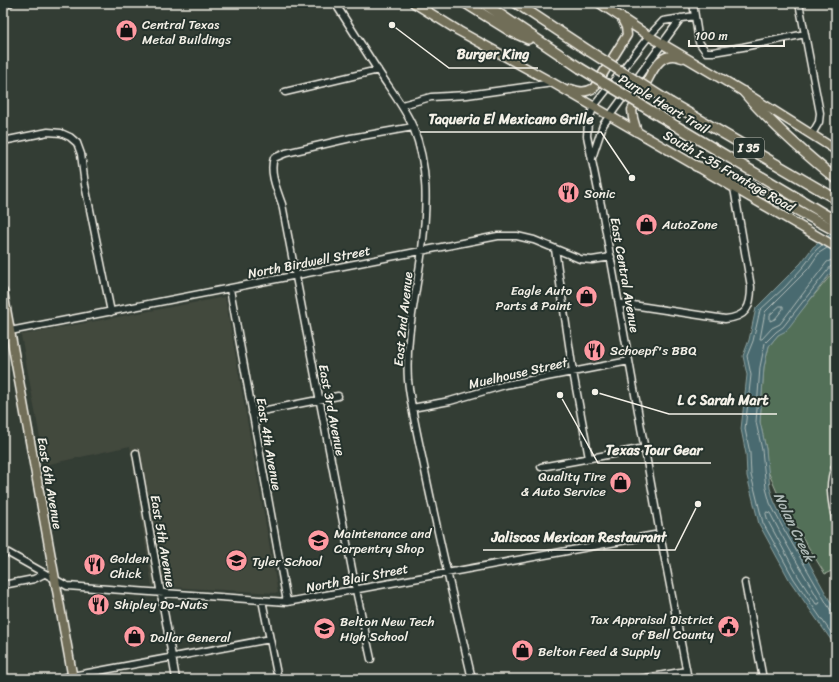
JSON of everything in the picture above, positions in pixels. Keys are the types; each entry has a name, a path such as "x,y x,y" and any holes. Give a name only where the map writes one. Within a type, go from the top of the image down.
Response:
{"highway":[{"path":"465,3 510,31 554,52"},
{"name":"Purple Heart Trail","path":"483,3 554,52 836,221"},
{"name":"Purple Heart Trail","path":"516,3 671,103 836,199"},
{"path":"524,3 556,29"},
{"path":"744,92 802,151 836,178"},
{"path":"696,166 716,172 764,193 836,231"}],"main road":[{"path":"414,3 553,83 581,92 588,92 594,88 627,35 626,27 621,17"},
{"path":"599,3 649,36 702,66 836,150"},
{"path":"637,132 632,110 655,65 663,59 671,56 680,57 702,66"},
{"name":"South I-35 Frontage Road","path":"553,83 836,247"},
{"name":"East 6th Avenue","path":"3,292 5,316 10,331 72,677"}],"street":[{"path":"3,4 10,3"},
{"name":"East 2nd Avenue","path":"335,3 402,105 413,127 418,144 425,183 426,208 407,363 408,382 436,525 472,679"},
{"path":"693,3 699,42 706,52 805,34"},
{"path":"799,3 820,113 819,122 812,134"},
{"name":"East Central Avenue","path":"688,679 660,534 611,257 587,136 588,122 594,106 649,36 663,21 695,16"},
{"name":"East Central Avenue","path":"592,158 603,125 681,18"},
{"path":"284,92 378,70"},
{"path":"402,105 431,97 467,95 553,83"},
{"name":"East 3rd Avenue","path":"371,659 356,590 282,204 275,185 272,165 274,158 286,153 351,138 413,127"},
{"path":"3,141 48,132 61,133 70,137 77,143 81,154 111,312"},
{"path":"619,302 725,319 734,318 743,314 750,303 751,288 734,188"},
{"name":"North Birdwell Street","path":"10,331 498,236 517,236 534,240 580,259 592,260 611,257"},
{"path":"555,249 573,372 589,458"},
{"name":"East 4th Avenue","path":"230,289 287,602"},
{"name":"Muelhouse Street","path":"412,408 450,401 505,385 629,362"},
{"path":"252,412 338,396"},
{"path":"541,467 645,448"},
{"name":"East 5th Avenue","path":"136,453 176,679"},
{"path":"836,464 831,478 830,488 836,524"},
{"name":"North Blair Street","path":"3,550 67,586 287,602 660,534"},
{"path":"3,585 34,579 44,574"},
{"path":"745,583 763,679"},
{"path":"262,600 278,679"},
{"path":"56,679 270,639"},
{"path":"641,679 686,671"}],"shaded area":[{"path":"225,297 278,593 152,586 130,446 45,465 21,335"}],"green space":[{"path":"836,269 836,569 825,574 783,506 767,469 766,449 760,422 764,367 769,346 778,335 786,330"}],"water":[{"path":"836,230 836,266 786,331 778,335 769,346 764,367 760,422 766,449 770,488 774,501 785,524 807,559 836,612 836,647 790,581 759,524 747,476 746,454 741,429 747,375 743,356 749,340 756,308 801,263 813,247"}],"place":[{"name":"Burger King","path":"392,25"},
{"name":"Central Texas Metal Buildings","path":"126,31"},
{"name":"Taqueria El Mexicano Grille","path":"632,178"},
{"name":"Sonic","path":"568,193"},
{"name":"AutoZone","path":"647,224"},
{"name":"Eagle Auto Parts & Paint","path":"587,297"},
{"name":"Schoepf's BBQ","path":"594,350"},
{"name":"L C Sarah Mart","path":"595,392"},
{"name":"Texas Tour Gear","path":"560,395"},
{"name":"Quality Tire & Auto Service","path":"621,483"},
{"name":"Jaliscos Mexican Restaurant","path":"698,504"},
{"name":"Maintenance and Carpentry Shop","path":"318,540"},
{"name":"Tyler School","path":"236,561"},
{"name":"Golden Chick","path":"94,565"},
{"name":"Shipley Do-Nuts","path":"98,604"},
{"name":"Tax Appraisal District of Bell County","path":"729,626"},
{"name":"Belton New Tech High School","path":"324,628"},
{"name":"Dollar General","path":"134,637"},
{"name":"Belton Feed & Supply","path":"523,651"}],"water label":[{"name":"Nolan Creek","path":"794,527"}]}
